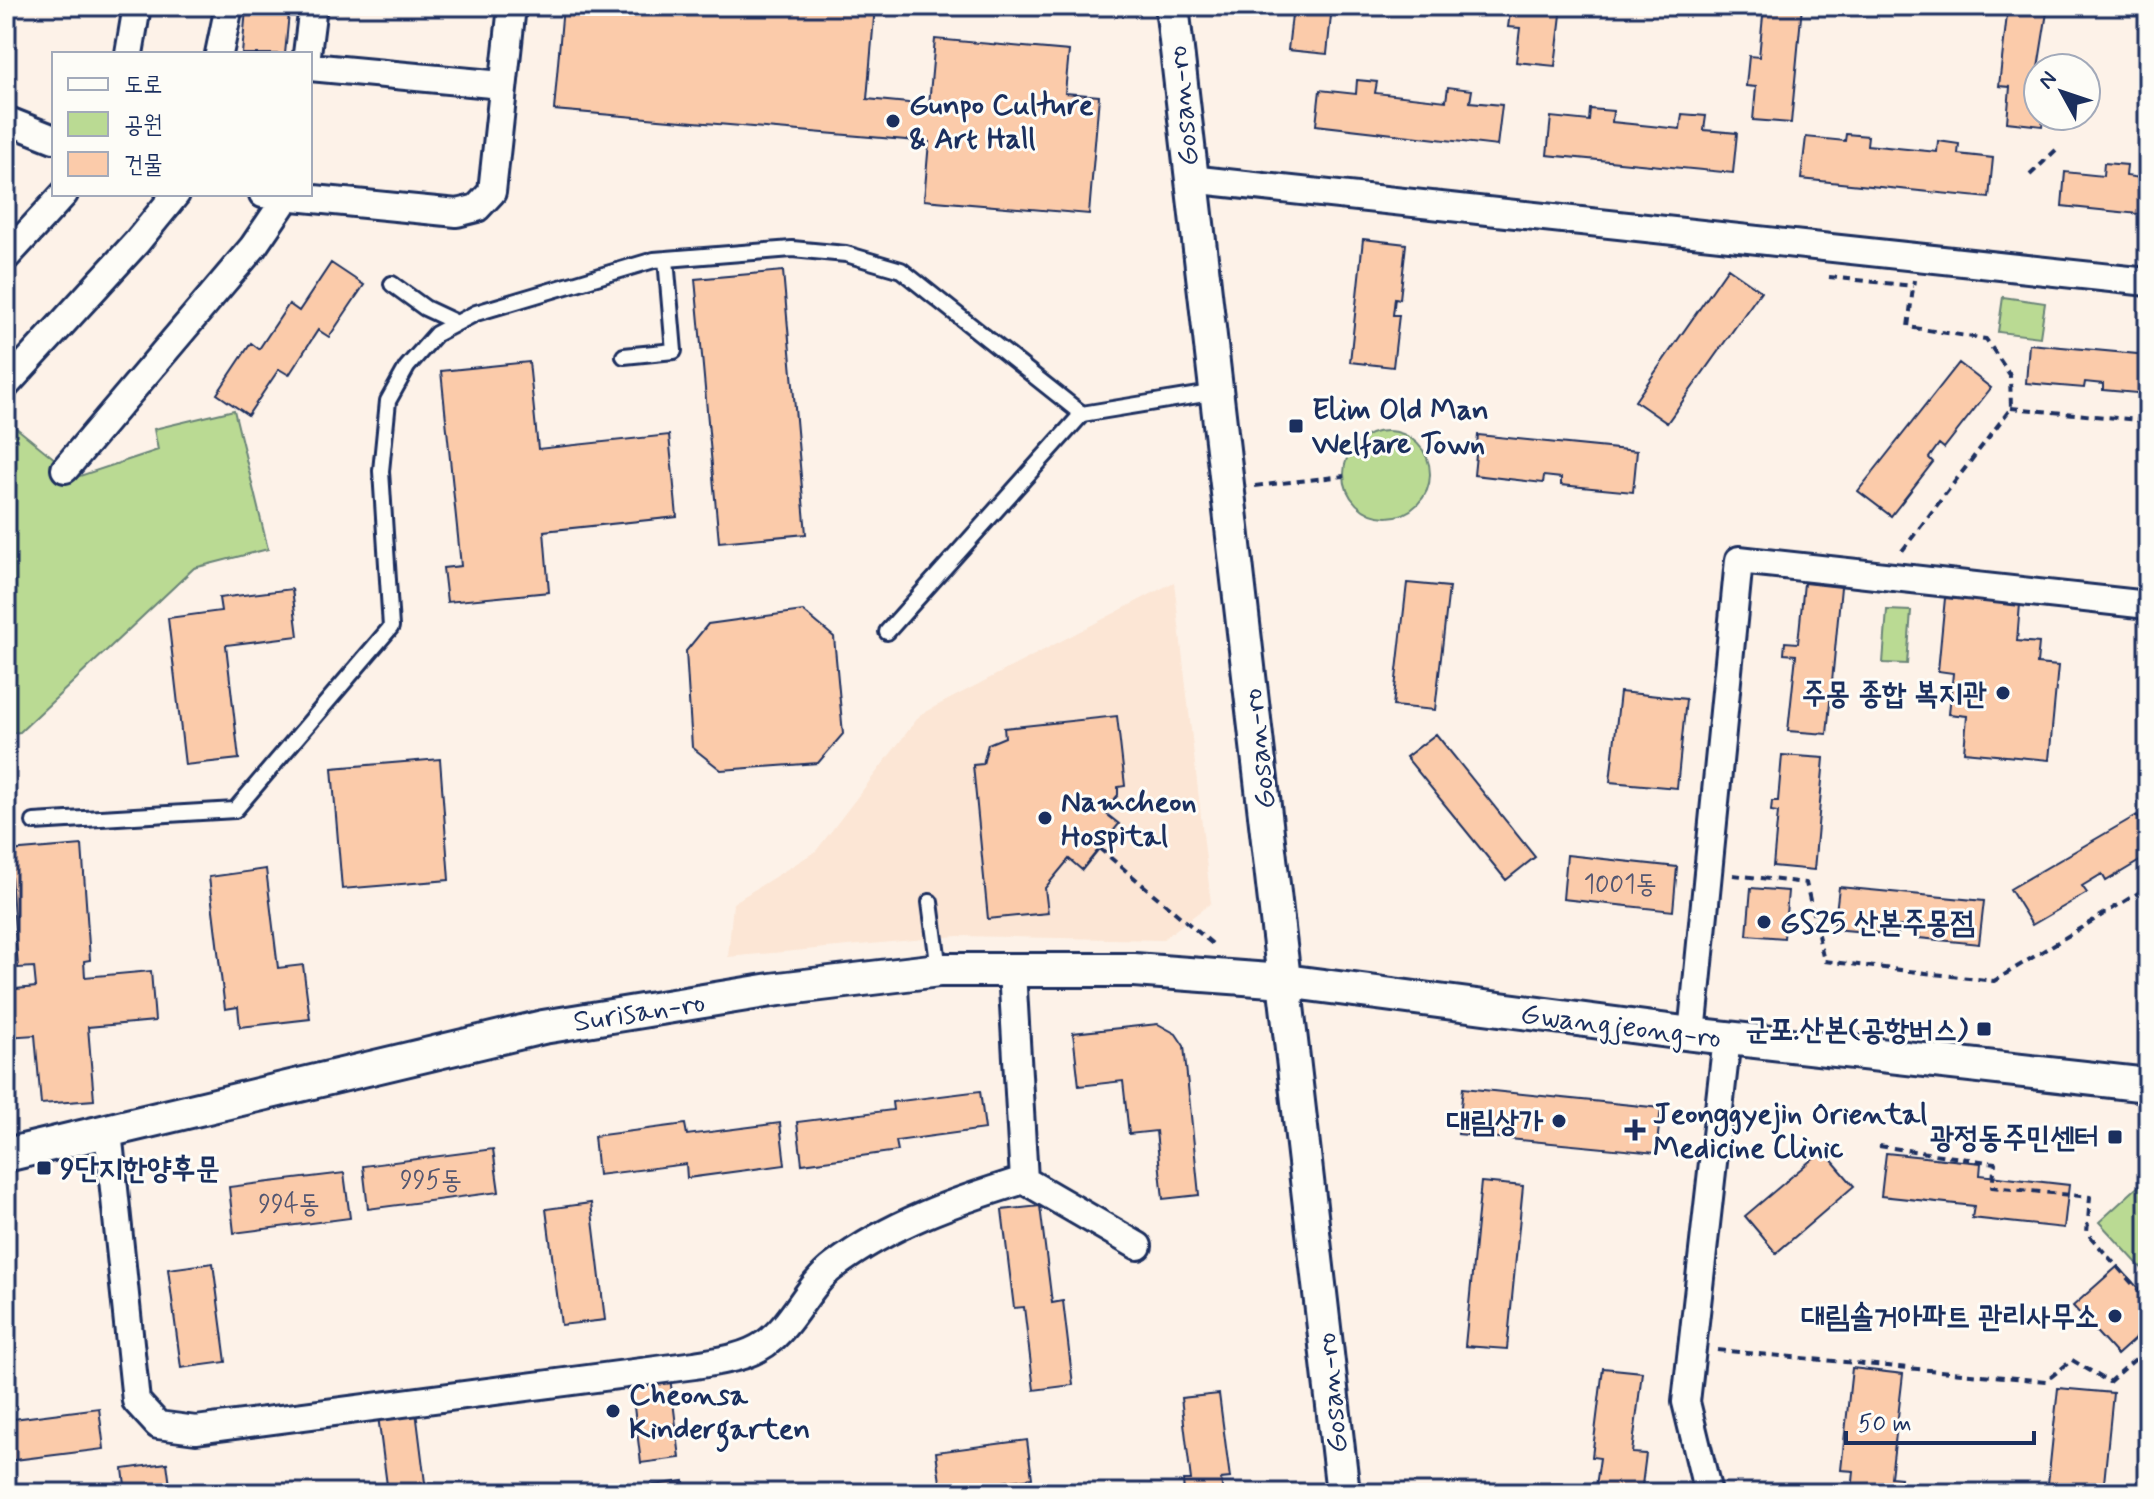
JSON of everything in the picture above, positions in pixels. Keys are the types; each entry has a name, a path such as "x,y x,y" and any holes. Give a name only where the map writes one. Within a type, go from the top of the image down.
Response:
{"street":[{"path":"129,52 137,6"},
{"path":"219,52 229,6"},
{"path":"307,52 313,6"},
{"path":"290,196 457,213 477,208 492,192 512,6"},
{"name":"Gosan-ro","path":"1172,6 1343,1493"},
{"path":"312,67 502,85"},
{"path":"6,120 52,138"},
{"path":"1190,179 2148,282"},
{"path":"6,257 62,196"},
{"path":"6,385 136,243 174,196"},
{"path":"65,469 253,247 279,196"},
{"path":"1692,1034 1711,873 1739,560 2148,605"},
{"name":"Surisan-ro","path":"6,1155 543,1027 771,990 939,970 1134,970 1285,981"},
{"path":"1012,971 1024,1180"},
{"name":"Gwangjeong-ro","path":"1285,981 1692,1034 2148,1085"},
{"path":"1708,1493 1686,1402 1727,1038"},
{"path":"108,1131 136,1401 158,1425 196,1430 732,1358 766,1344 831,1268 885,1232 955,1201 1024,1180 1138,1246"}],"lane":[{"path":"34,822 235,810 391,627 381,471 388,401 407,367 436,334 476,313 666,259 792,249 846,254 901,270 1082,414"},
{"path":"624,356 674,351 666,259"},
{"path":"392,284 425,308 457,323"},
{"path":"887,632 1082,414 1217,392"},
{"path":"930,902 939,970"}],"path":[{"path":"2030,175 2059,147"},
{"path":"1898,556 2011,408 2010,375 1986,339 1908,327 1917,257"},
{"path":"1829,277 1913,286"},
{"path":"2011,408 2148,421"},
{"path":"1229,489 1344,476"},
{"path":"1099,848 1218,948"},
{"path":"1711,873 1806,883 1824,961 1994,981 2148,887"},
{"path":"1879,1146 1995,1163 1992,1187 2090,1197 2087,1233 2148,1301"},
{"path":"1691,1347 2046,1381 2072,1360 2109,1382 2148,1348"}],"shaded area":[{"path":"1174,582 1211,903 1162,940 957,936 728,957 733,903 816,851 921,714"}],"green space":[{"path":"2003,297 2045,303 2040,337 1998,332"},
{"path":"234,410 268,549 194,568 20,732 6,734 6,425 9,422 77,477 158,450 154,429"},
{"path":"1387,431 1411,438 1423,450 1430,474 1423,498 1411,510 1387,517 1363,510 1351,498 1344,474 1351,450 1363,438"},
{"path":"1887,610 1911,611 1907,664 1883,663"},
{"path":"2142,1183 2148,1190 2148,1275 2099,1222"}],"building":[{"name":"Gunpo Culture & Art Hall","path":"563,6 875,6 867,99 929,105 935,39 1069,51 1065,93 1099,96 1089,214 924,200 929,142 554,110"},
{"path":"1293,6 1332,6 1327,54 1288,50"},
{"path":"1511,6 1562,6 1555,66 1516,62 1520,28 1508,27"},
{"path":"1764,6 1802,6 1791,123 1753,120 1756,87 1746,86 1749,56 1759,57"},
{"path":"2008,6 2048,6 2041,52 2022,52 2022,124 2007,122 2010,87 1999,86"},
{"path":"246,9 289,13 285,52 242,52"},
{"path":"1357,80 1377,82 1375,93 1446,101 1448,87 1472,90 1470,102 1502,105 1497,146 1316,125 1320,90 1356,94"},
{"path":"1590,109 1613,111 1612,122 1680,129 1682,114 1706,116 1704,130 1737,133 1733,173 1547,155 1551,117 1589,121"},
{"path":"1846,134 1868,136 1867,145 1937,152 1938,141 1959,144 1958,154 1993,158 1989,198 1801,179 1806,137 1845,141"},
{"path":"2104,163 2127,165 2126,176 2148,179 2148,215 2062,206 2065,172 2103,176"},
{"path":"1363,239 1406,244 1400,299 1395,298 1393,315 1399,315 1393,367 1350,362"},
{"path":"331,263 364,285 329,337 318,330 289,375 279,369 248,415 217,394 251,343 259,349 289,304 299,311"},
{"path":"1728,268 1761,291 1667,423 1635,401"},
{"path":"783,271 806,534 719,542 695,279"},
{"path":"2029,344 2148,355 2148,394 2103,390 2103,384 2085,382 2084,388 2026,383"},
{"path":"529,362 538,449 669,435 677,517 544,531 549,592 447,602 443,568 461,566 441,371"},
{"path":"1959,363 1991,388 1944,448 1939,444 1929,458 1933,462 1891,516 1858,491"},
{"path":"1478,435 1637,451 1633,492 1561,485 1561,478 1544,476 1543,483 1474,475"},
{"path":"1407,583 1449,587 1435,710 1393,706"},
{"path":"1804,583 1841,587 1827,734 1788,731 1796,655 1784,654 1785,642 1798,643"},
{"path":"292,589 298,636 226,645 239,759 185,765 168,618 221,611 219,598"},
{"name":"주몽 종합 복지관","path":"1945,598 2020,604 2017,641 2039,643 2037,664 2058,666 2049,760 1964,752 1967,716 1949,714 1953,673 1938,671"},
{"path":"803,611 834,637 843,734 818,763 721,770 692,747 686,651 708,624"},
{"path":"1620,692 1686,699 1677,788 1610,782"},
{"path":"2148,700 2148,762 2140,761"},
{"name":"Namcheon Hospital","path":"1117,716 1125,786 1118,787 1118,795 1104,812 1119,824 1082,870 1069,859 1045,888 1048,913 988,919 973,765 983,764 988,744 1005,737 1004,728"},
{"path":"1436,734 1535,857 1506,880 1406,757"},
{"path":"1782,755 1824,758 1814,870 1773,866 1778,812 1771,811 1772,801 1778,801"},
{"path":"440,759 449,880 342,889 332,768"},
{"path":"2137,815 2148,834 2148,856 2106,881 2102,874 2082,886 2087,893 2032,925 2010,889"},
{"path":"82,845 90,960 84,961 85,977 151,971 155,1021 88,1027 94,1100 41,1104 35,1035 6,1037 6,990 36,987 34,967 18,968 9,851"},
{"path":"1567,855 1677,867 1673,911 1563,899"},
{"path":"266,869 278,968 303,965 310,1019 240,1027 238,1007 225,1009 209,877"},
{"path":"1839,887 1984,901 1979,944 1919,938 1920,928 1899,926 1898,935 1834,929"},
{"path":"1751,888 1788,891 1784,938 1747,935"},
{"path":"1158,1024 1176,1034 1184,1046 1199,1195 1163,1199 1156,1131 1129,1134 1123,1081 1079,1086 1073,1033"},
{"name":"대림상가","path":"1463,1088 1661,1108 1656,1153 1458,1134"},
{"path":"980,1091 985,1129 896,1141 898,1151 802,1164 797,1122 893,1110 892,1102"},
{"path":"780,1123 785,1165 687,1178 686,1164 598,1175 594,1136 685,1124 687,1135"},
{"path":"493,1149 499,1192 368,1209 363,1166"},
{"path":"1823,1150 1854,1186 1776,1253 1745,1216"},
{"path":"1886,1153 1981,1163 1980,1175 2069,1185 2064,1228 1972,1218 1974,1206 1881,1196"},
{"path":"344,1173 350,1218 234,1233 229,1187"},
{"path":"1481,1182 1523,1186 1507,1349 1465,1346"},
{"path":"591,1203 605,1320 561,1325 546,1209"},
{"path":"1040,1206 1052,1303 1063,1301 1073,1385 1034,1390 1024,1307 1014,1308 1002,1210"},
{"path":"213,1263 226,1362 181,1368 168,1269"},
{"name":"대림솔거아파트 관리사무소","path":"2118,1266 2148,1299 2148,1327 2117,1355 2073,1306"},
{"path":"1603,1368 1642,1372 1632,1453 1646,1454 1641,1493 1595,1493 1600,1458 1592,1457"},
{"path":"1852,1368 1903,1374 1891,1477 1901,1478 1899,1493 1852,1493 1854,1471 1841,1470"},
{"path":"669,1369 680,1458 641,1463 630,1375"},
{"path":"2058,1388 2113,1393 2103,1493 2047,1493"},
{"path":"1219,1394 1230,1478 1221,1479 1223,1493 1184,1493 1183,1480 1191,1480 1181,1398"},
{"path":"415,1403 426,1491 388,1493 377,1408"},
{"path":"99,1408 104,1449 6,1461 6,1420"},
{"path":"1027,1440 1032,1478 941,1490 936,1452"},
{"path":"167,1463 171,1493 126,1493 123,1469"},
{"path":"684,1481 685,1493 647,1493 646,1486"}],"place":[{"name":"Gunpo Culture & Art Hall","path":"893,121"},
{"name":"Elim Old Man Welfare Town","path":"1296,426"},
{"name":"주몽 종합 복지관","path":"2003,693"},
{"name":"Namcheon Hospital","path":"1045,818"},
{"name":"GS25 산본주몽점","path":"1764,922"},
{"name":"군포.산본(공항버스)","path":"1984,1029"},
{"name":"대림상가","path":"1559,1121"},
{"name":"Jeonggyejin Oriental Medicine Clinic","path":"1635,1130"},
{"name":"광정동주민센터","path":"2115,1137"},
{"name":"9단지한양후문","path":"44,1168"},
{"name":"대림솔거아파트 관리사무소","path":"2115,1316"},
{"name":"Cheonsa Kindergarten","path":"613,1411"}]}
